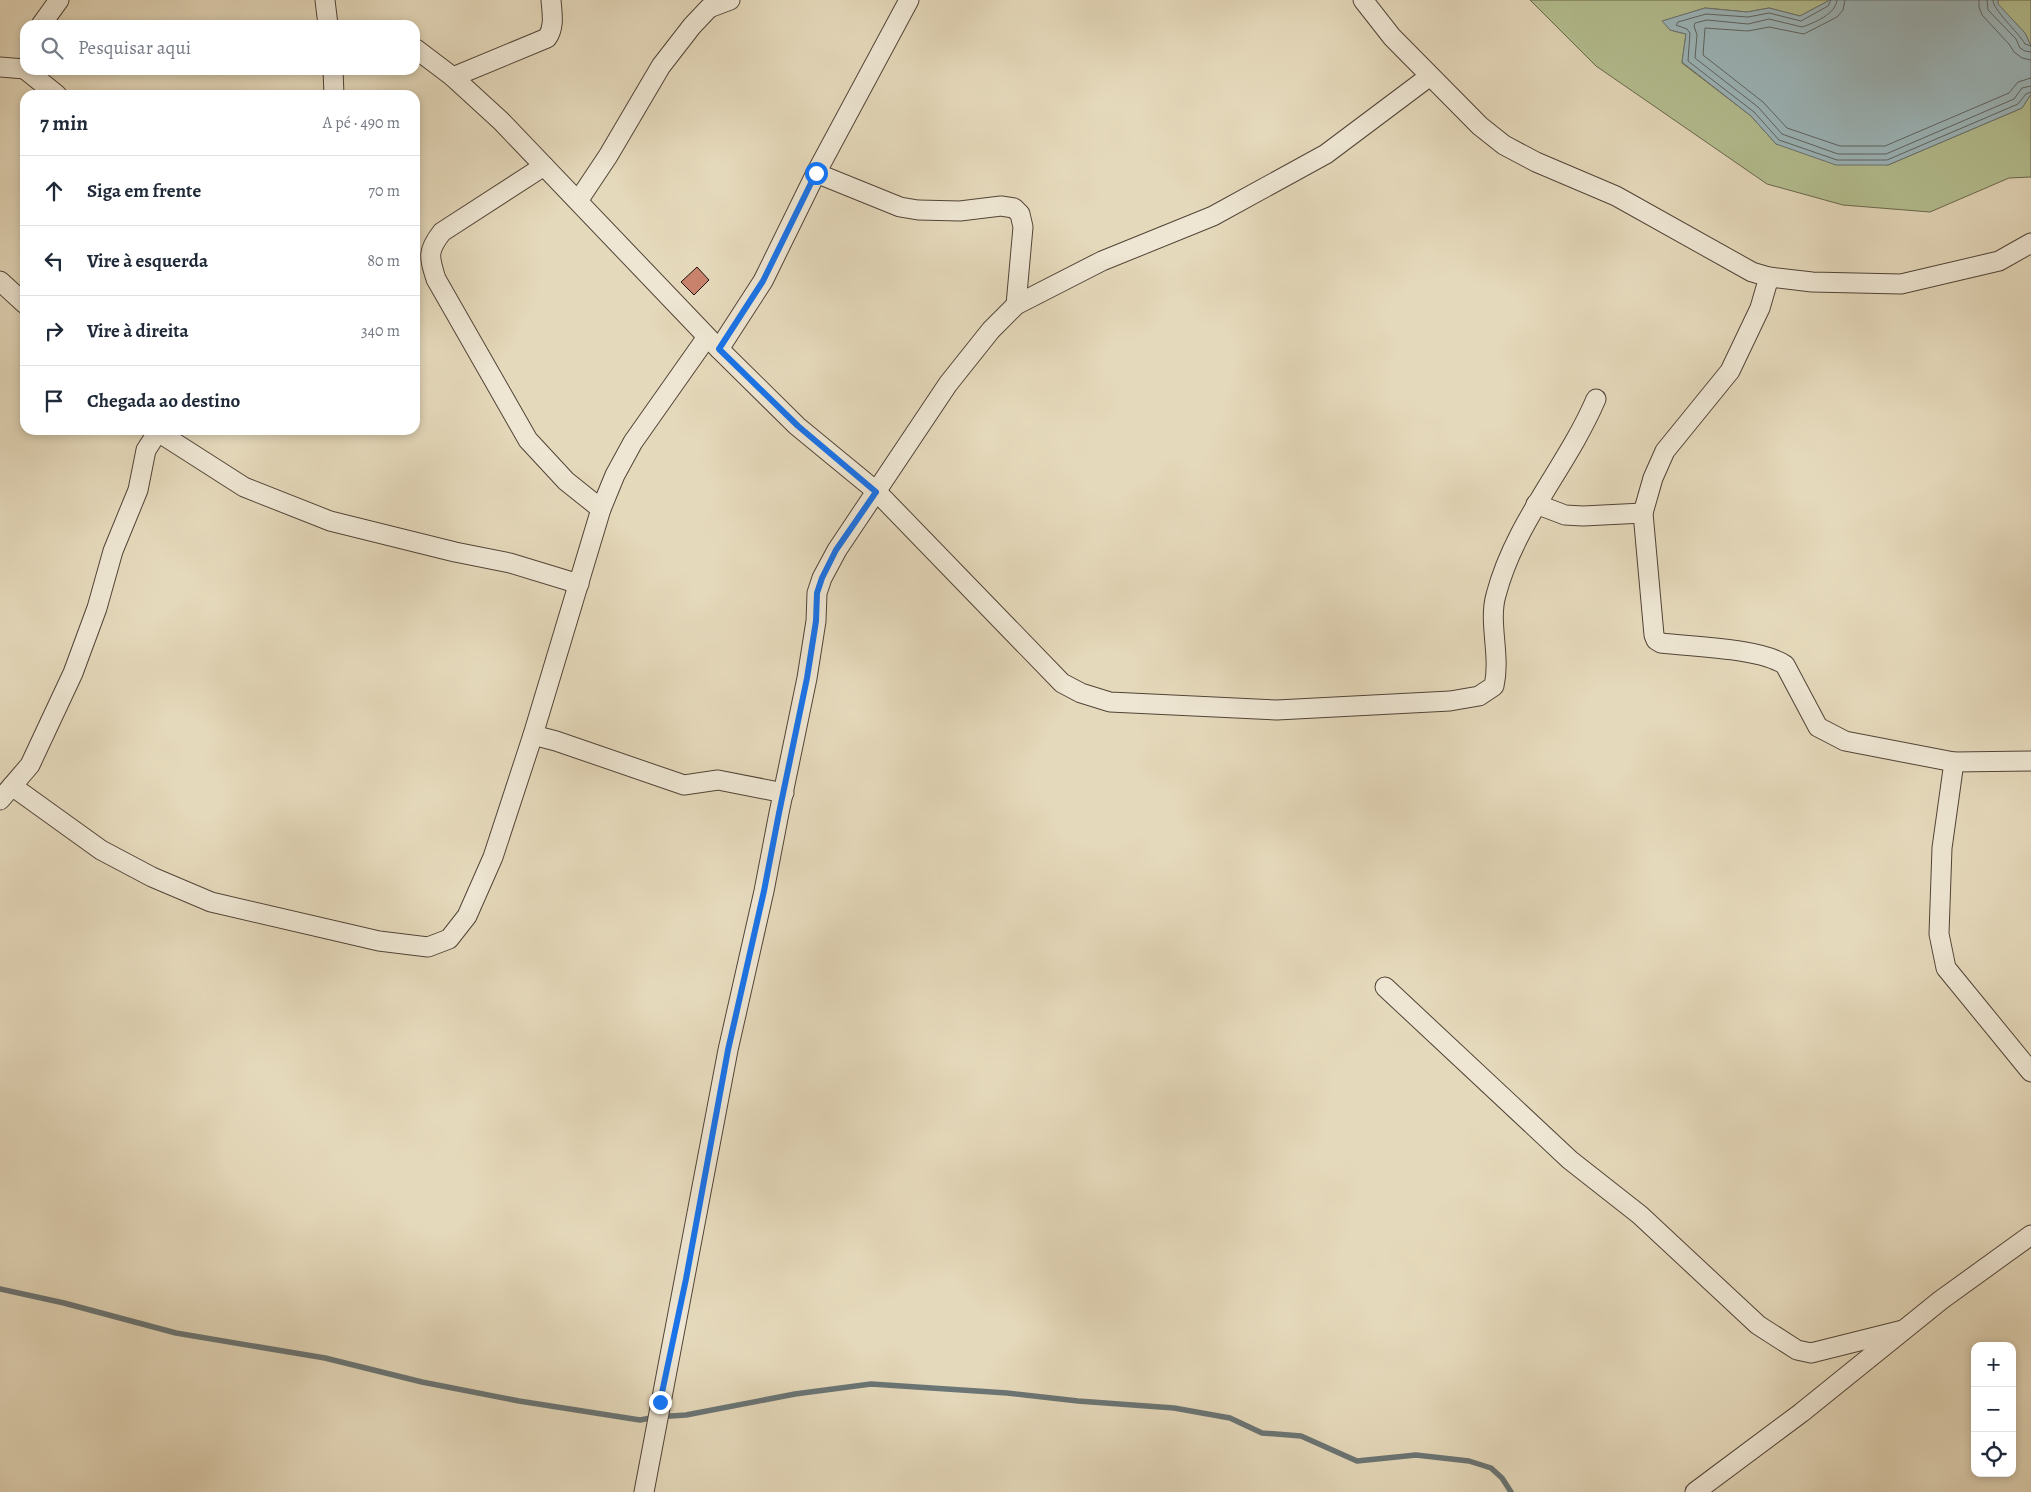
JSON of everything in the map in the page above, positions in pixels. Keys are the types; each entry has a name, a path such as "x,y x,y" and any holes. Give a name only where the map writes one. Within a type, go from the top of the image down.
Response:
{"street":[{"path":"44,20 59,0"},
{"path":"325,0 327,20"},
{"path":"453,77 547,38 551,33 553,24 551,0"},
{"path":"578,200 608,156 661,66 692,26 710,8 730,0"},
{"path":"155,435 146,450 138,490 113,551 97,608 73,673 30,765 6,793 101,850 152,877 212,902 379,941 428,947 449,939 467,916 493,857 533,735 601,509 615,475 633,442 763,281 816,173 909,0"},
{"path":"1363,0 1392,37 1480,126 1504,145 1536,162 1616,196 1752,272 1769,277 1812,282 1901,284 1999,261 2031,243"},
{"path":"420,52 453,77 501,121 713,343 798,426 876,492 1062,682 1081,693 1110,702 1277,710 1450,701 1479,696 1494,686 1497,671 1494,611 1496,596 1522,527 1584,428 1596,399"},
{"path":"0,67 20,69"},
{"path":"33,75 51,90"},
{"path":"333,75 334,90"},
{"path":"644,1492 728,1050 764,891 807,678 816,621 817,593 836,550 948,384 991,330 1016,305 1102,261 1213,216 1326,154 1430,76"},
{"path":"544,166 442,232 432,244 430,258 436,279 528,440 566,481 601,509"},
{"path":"816,173 900,207 918,210 960,211 1000,206 1014,208 1020,214 1023,227 1016,305"},
{"path":"1769,277 1760,308 1730,371 1665,451 1654,478 1643,514 1656,640 1661,643 1757,653 1776,658 1785,665 1818,727 1846,741 1954,762 2031,761"},
{"path":"0,281 20,299"},
{"path":"164,435 244,487 330,521 455,552 510,563 579,584"},
{"path":"1536,504 1565,515 1643,514"},
{"path":"533,735 556,741 684,785 718,780 784,792"},
{"path":"1954,762 1942,848 1939,934 1946,968 2031,1072"},
{"path":"1385,987 1570,1160 1640,1215 1758,1325 1797,1350 1811,1353 1903,1330"},
{"path":"1695,1492 1801,1413 1903,1330 2031,1235"}],"green space":[{"path":"1530,0 1830,0 1800,16 1769,8 1747,12 1705,8 1663,21 1670,30 1686,34 1682,63 1751,116 1776,144 1888,165 2022,108 2031,94 2031,177 2009,178 1930,212 1843,205 1767,184 1596,66"},
{"path":"1998,0 2031,0 2031,46 2025,33 1997,4"}],"water":[{"path":"1830,0 1998,0 1998,4 2025,33 2031,46 2031,94 2022,108 1888,165 1836,165 1776,144 1751,116 1682,62 1686,34 1670,30 1662,21 1705,8 1747,12 1769,8 1800,16"}],"building":[{"path":"697,267 709,280 694,295 681,282"}],"waterway":[{"path":"0,1289 64,1303 176,1333 325,1358 422,1382 519,1401 640,1420 686,1415 795,1394 871,1384 1007,1393 1078,1401 1174,1408 1230,1418 1262,1433 1301,1436 1357,1461 1416,1455 1469,1461 1491,1468 1502,1478 1511,1492"}],"route":[{"path":"660,1402 686,1279 728,1050 764,891 807,678 816,621 817,593 836,550 876,492 798,426 719,349 763,281 816,173"}]}
